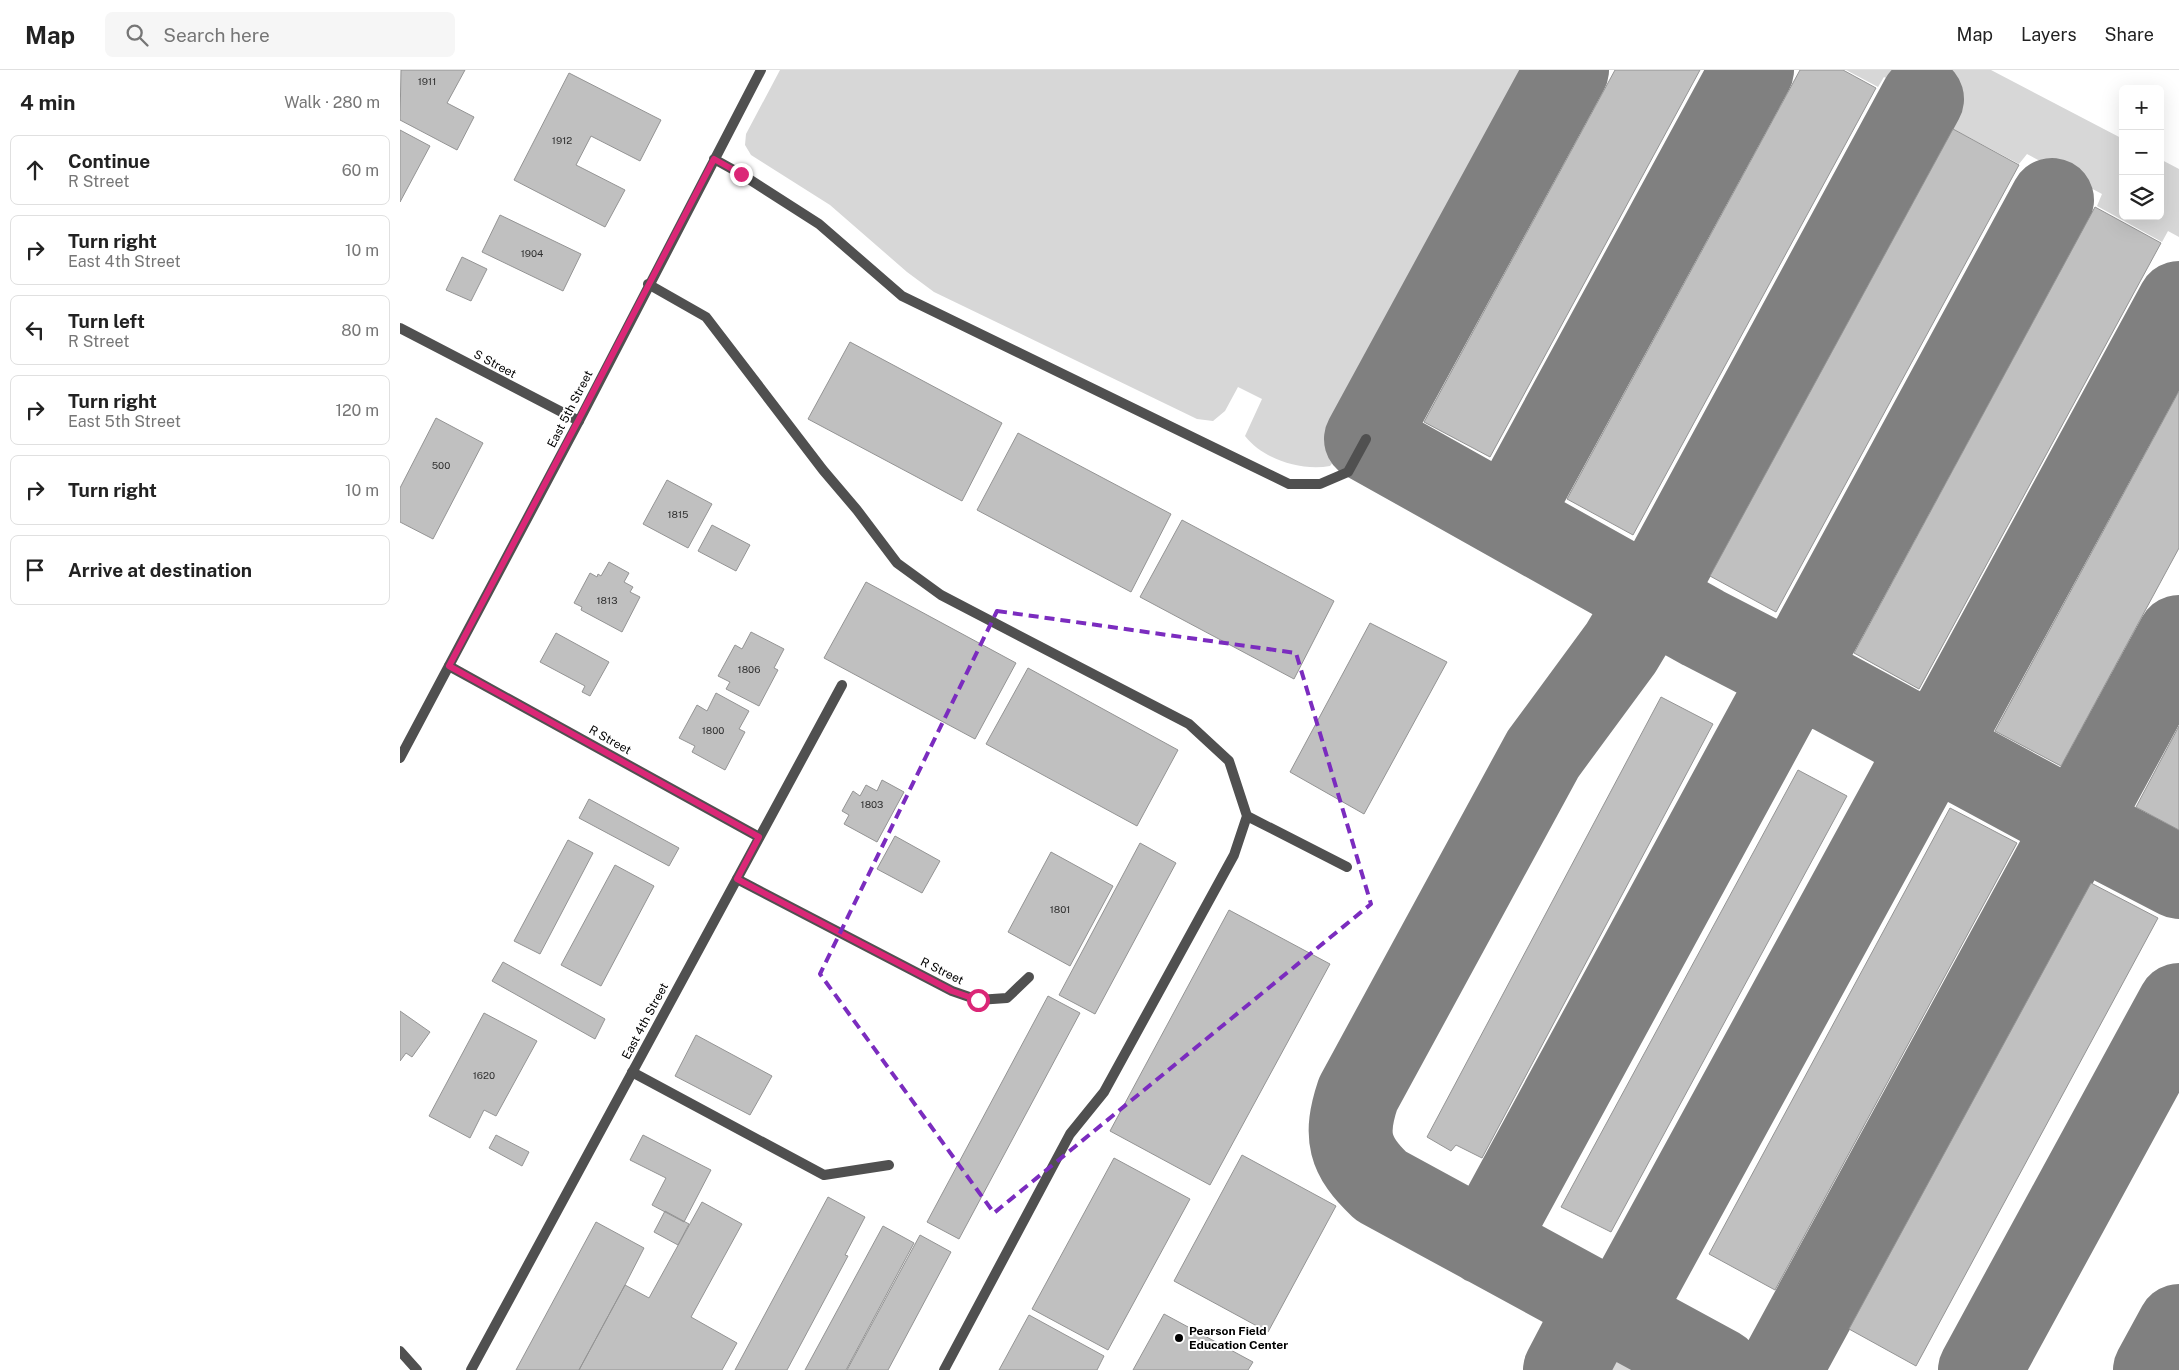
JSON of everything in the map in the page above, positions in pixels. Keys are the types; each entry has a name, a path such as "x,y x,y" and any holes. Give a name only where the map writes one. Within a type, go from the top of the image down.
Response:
{"street":[{"name":"East 5th Street","path":"400,758 761,70"},
{"path":"714,159 819,224 902,296 1261,472 1289,484 1320,484 1348,472 1366,439"},
{"path":"648,284 706,317 823,470 858,510 897,563 941,595 1190,724 1229,761 1247,816 1230,863 1104,1092 1070,1134 944,1370"},
{"name":"S Street","path":"400,328 578,421"},
{"name":"R Street","path":"449,666 759,837"},
{"name":"East 4th Street","path":"471,1370 842,684"},
{"path":"1247,816 1347,867"},
{"name":"R Street","path":"737,879 952,991 978,1000 1007,998 1029,977"},
{"path":"632,1072 824,1175 889,1165"},
{"path":"400,1350 417,1370"}],"highlighted area":[{"path":"997,611 1296,653 1371,904 994,1213 820,974"}],"shaded area":[{"path":"780,70 1548,70 1342,451 1330,466 1307,467 1284,462 1262,452 1245,436 1262,399 1238,387 1225,411 1213,421 1197,419 934,292 907,272 830,205 751,155 745,145 746,134"},
{"path":"1846,70 1991,70 2119,137 2119,218 2097,206 2102,194 2027,154 2019,164 1953,129 1956,114 1884,77 1878,87"},
{"path":"2164,161 2179,169 2179,237 2168,231 2162,242 2122,220 2164,220"},
{"path":"1608,1354 1623,1355 1650,1370 1587,1370 1592,1362"}],"building":[{"path":"401,70 465,70 447,103 474,117 457,150 400,120"},
{"path":"1615,70 1700,70 1490,457 1424,422"},
{"path":"1800,70 1843,70 1876,88 1633,535 1567,499"},
{"path":"569,73 661,120 640,161 591,136 576,165 625,190 605,227 514,180"},
{"path":"1953,129 2019,165 1776,612 1710,576"},
{"path":"400,130 430,146 400,202"},
{"path":"2095,207 2161,243 1919,689 1854,653"},
{"path":"500,215 581,254 563,291 482,252"},
{"path":"462,257 487,269 471,301 446,290"},
{"path":"850,342 1002,423 962,501 808,419"},
{"path":"2179,391 2179,548 2061,766 1995,731"},
{"path":"436,418 483,443 433,539 400,522 400,488"},
{"path":"1018,433 1171,514 1131,592 977,510"},
{"path":"667,480 712,504 688,548 643,524"},
{"path":"1182,520 1334,601 1294,679 1140,597"},
{"path":"712,525 750,545 736,571 698,551"},
{"path":"609,562 629,573 624,582 633,587 630,592 640,597 622,632 581,610 582,607 574,603 590,573 597,577 598,574 601,576"},
{"path":"866,582 1016,663 975,739 824,658"},
{"path":"1370,623 1447,662 1364,814 1290,772"},
{"path":"751,632 784,649 774,668 778,670 759,706 726,689 730,682 718,676 735,645 742,649"},
{"path":"556,633 609,662 590,696 582,692 585,686 540,662"},
{"path":"1028,668 1178,750 1137,826 986,744"},
{"path":"716,693 749,711 739,729 745,732 725,770 692,752 695,746 679,738 697,705 707,711"},
{"path":"1661,697 1713,724 1482,1158 1456,1145 1451,1151 1427,1137"},
{"path":"2179,726 2179,830 2136,807"},
{"path":"1798,770 1847,796 1611,1232 1561,1207"},
{"path":"882,780 904,792 877,842 844,824 849,815 842,811 853,791 860,796 866,785 877,791"},
{"path":"589,799 679,848 669,866 579,818"},
{"path":"1950,808 2017,843 1775,1290 1709,1254"},
{"path":"895,836 940,861 922,893 877,869"},
{"path":"568,840 593,853 540,954 514,941"},
{"path":"1140,843 1176,863 1095,1014 1059,995"},
{"path":"1051,852 1113,886 1070,966 1008,932"},
{"path":"615,865 654,886 601,986 561,965"},
{"path":"2091,883 2158,918 1916,1366 1849,1329"},
{"path":"1229,910 1330,964 1210,1185 1110,1131"},
{"path":"503,962 605,1019 595,1039 492,981"},
{"path":"1048,996 1080,1013 959,1239 927,1222"},
{"path":"400,1011 430,1032 412,1057 406,1053 400,1061"},
{"path":"484,1013 537,1041 496,1116 484,1110 470,1138 429,1116"},
{"path":"696,1035 772,1076 750,1115 675,1076"},
{"path":"496,1135 529,1152 522,1166 489,1148"},
{"path":"643,1135 711,1170 684,1222 652,1205 666,1178 630,1160"},
{"path":"1242,1155 1336,1206 1268,1332 1174,1281"},
{"path":"1114,1158 1190,1199 1108,1350 1032,1309"},
{"path":"828,1197 865,1217 845,1255 848,1256 787,1370 735,1370"},
{"path":"702,1202 742,1224 691,1317 737,1343 722,1370 579,1370 625,1285 649,1298"},
{"path":"665,1211 689,1224 678,1245 654,1232"},
{"path":"596,1222 644,1248 625,1285 579,1370 516,1370"},
{"path":"883,1226 914,1243 846,1370 805,1370"},
{"path":"920,1235 951,1252 888,1370 847,1370"},
{"name":"Pearson Field Education Center","path":"1164,1314 1253,1362 1248,1370 1133,1370"},
{"path":"1029,1315 1104,1356 1097,1370 999,1370"}],"taxiway":[{"path":"1567,70 1366,439 1703,628 1794,675 1833,692 2179,877"},
{"path":"1508,518 1752,70"},
{"path":"1719,1370 1381,1186 1370,1175 1356,1155 1352,1144 1351,1122 1358,1094 1543,754 1621,648 1651,598 1922,99"},
{"path":"1485,1243 2052,200"},
{"path":"1619,1316 1911,782 1957,711 2179,303"},
{"path":"1780,1370 2179,637"},
{"path":"1980,1370 2179,1005"},
{"path":"1565,1370 1599,1305"},
{"path":"2155,1370 2179,1326"}],"place":[{"name":"Pearson Field Education Center","path":"1179,1338"}],"route":[{"path":"741,174 714,159 449,666 759,837 737,879 952,991 978,1000"}]}
